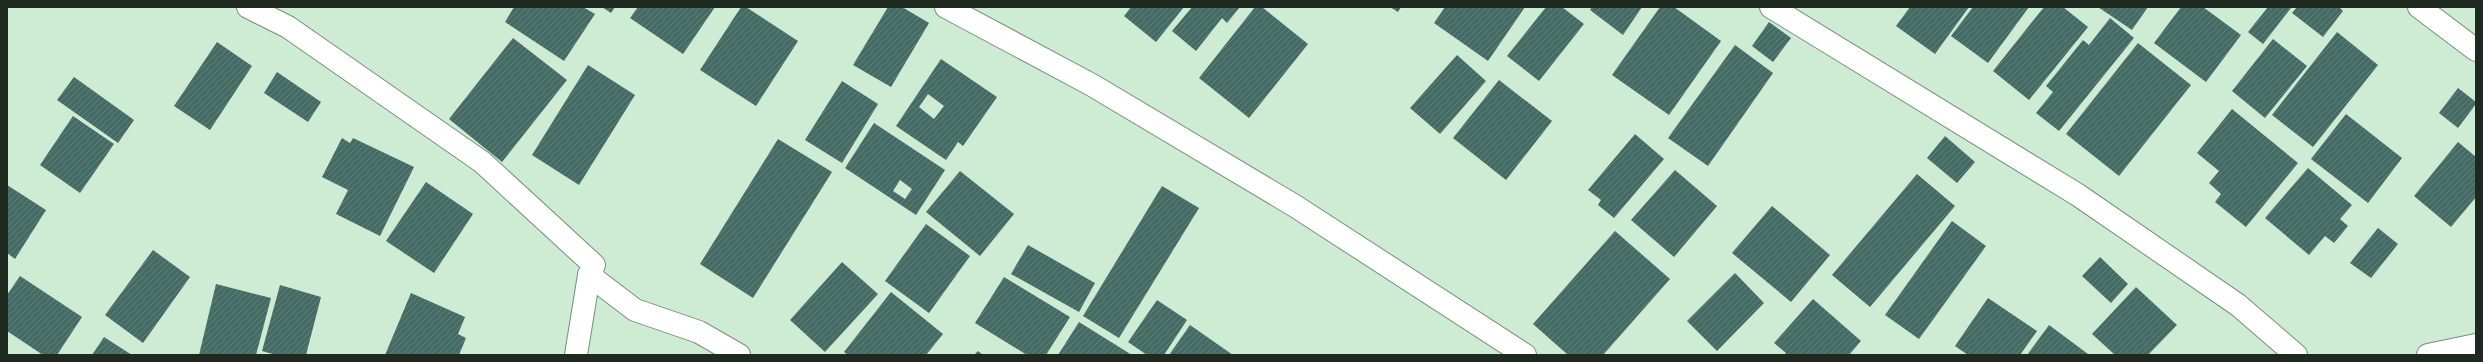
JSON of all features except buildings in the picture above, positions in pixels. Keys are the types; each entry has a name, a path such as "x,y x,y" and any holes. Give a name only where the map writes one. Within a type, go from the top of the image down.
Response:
{"street":[{"path":"248,7 288,27 482,162 594,265 589,276 576,355"},
{"path":"946,7 1092,85 1295,206 1524,355"},
{"path":"1771,7 2078,195 2238,305 2296,355"},
{"path":"2419,7 2476,50"},
{"path":"589,276 635,310 699,332 739,355"},
{"path":"2428,355 2476,345"}]}
